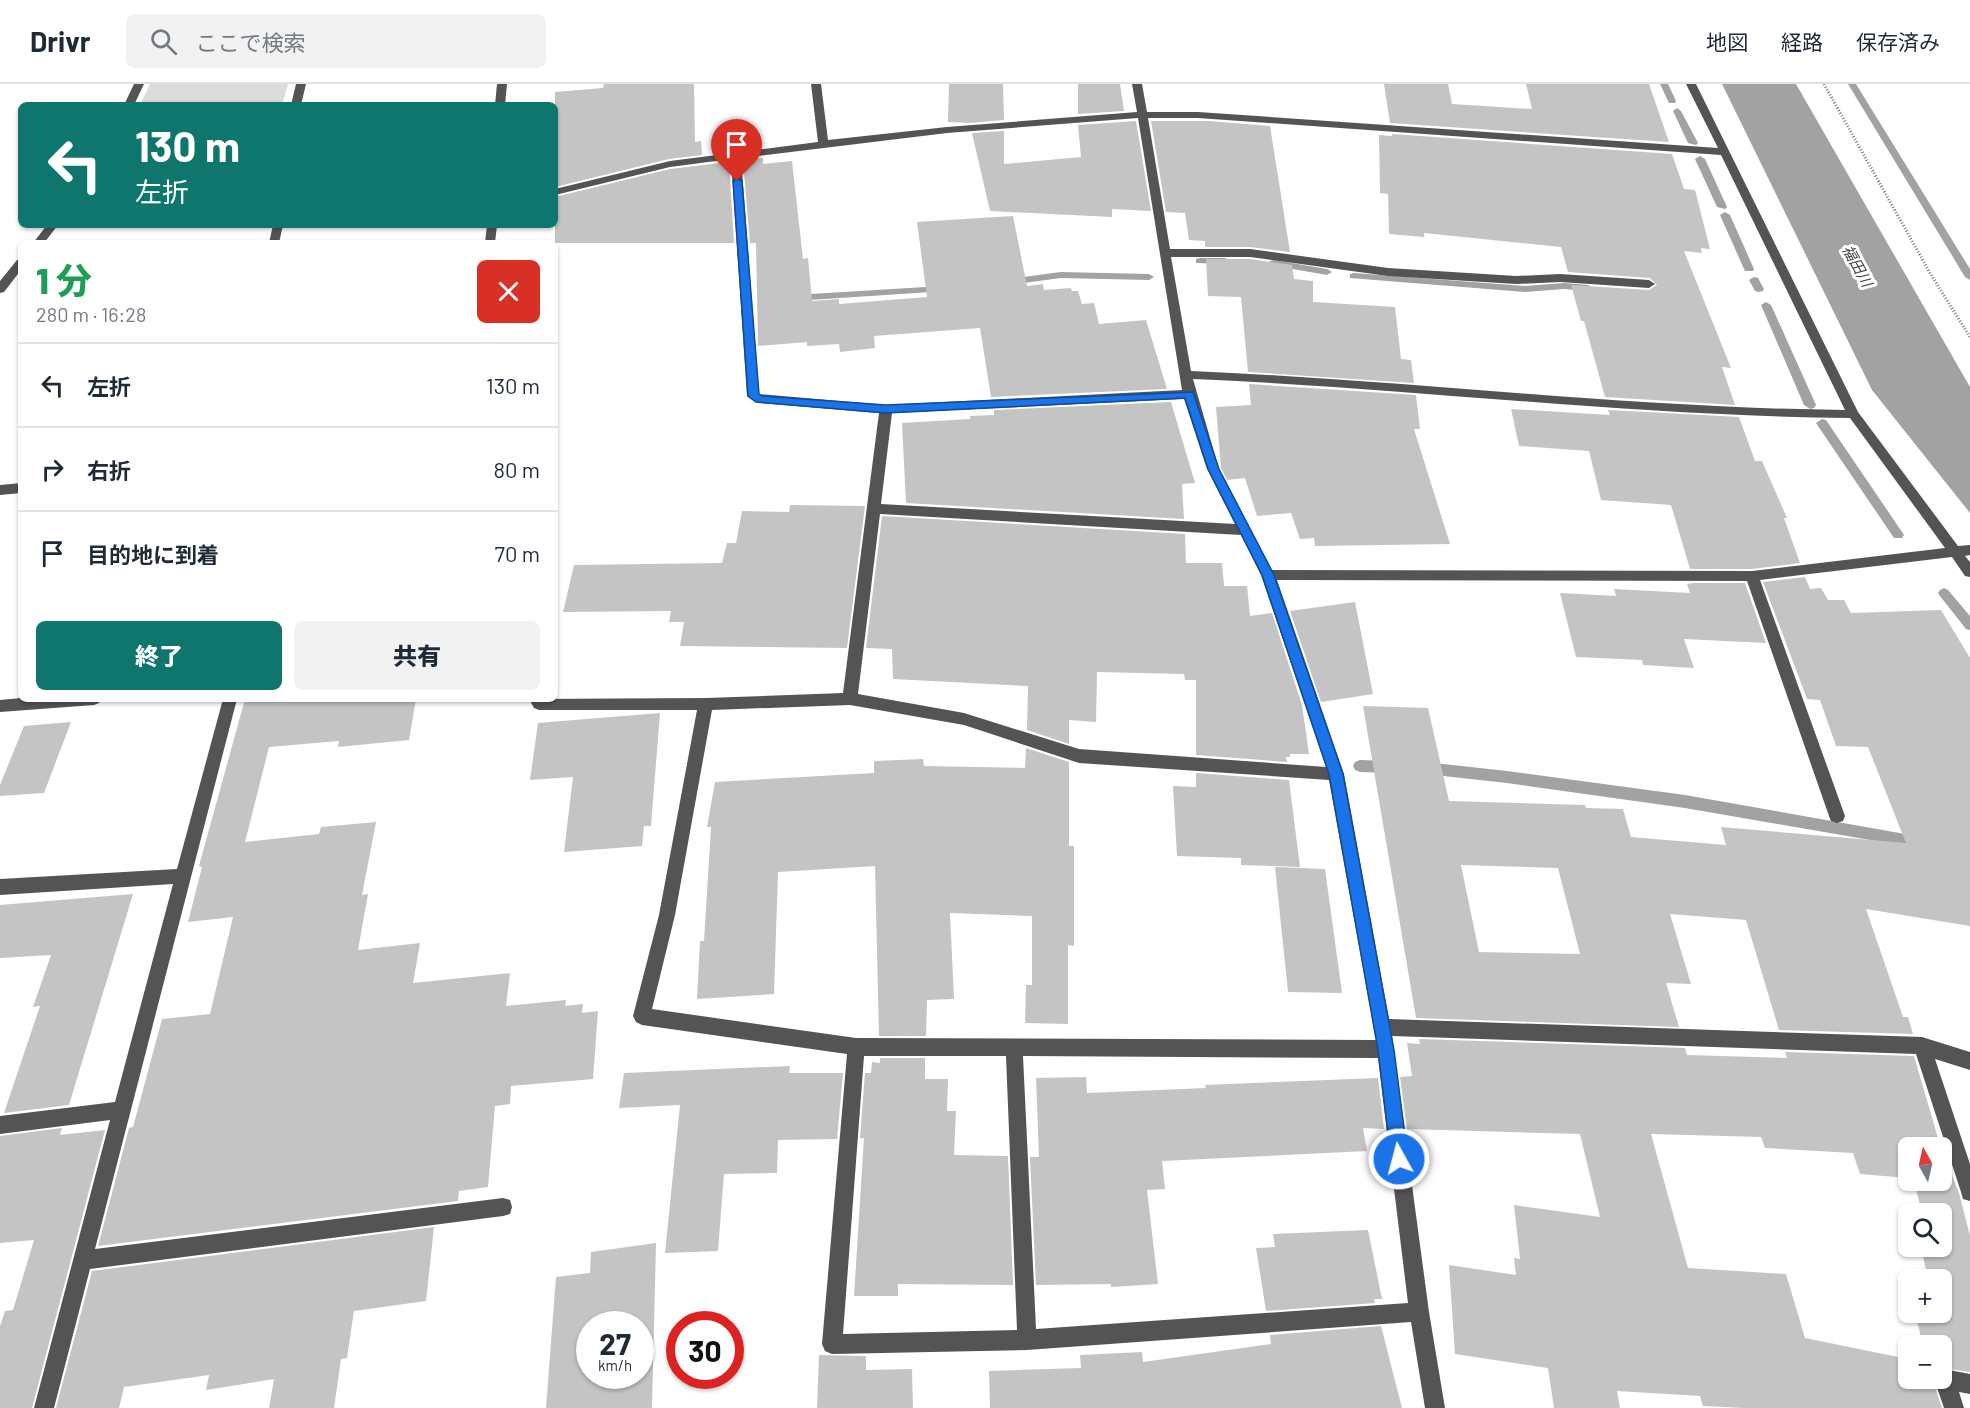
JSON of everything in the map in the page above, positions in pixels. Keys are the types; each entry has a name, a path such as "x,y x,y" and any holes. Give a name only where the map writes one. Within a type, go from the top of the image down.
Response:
{"street":[{"path":"130,102 139,84"},
{"path":"297,102 301,84"},
{"path":"500,102 502,84"},
{"path":"816,84 823,144"},
{"path":"1137,84 1189,394 1213,469 1268,575 1336,774 1386,1050 1419,1312 1435,1408"},
{"path":"1691,84 1854,414 1953,552 1970,572"},
{"path":"558,191 670,164 823,144 947,130 1143,115 1198,115 1724,152"},
{"path":"736,157 753,396 760,399 886,409 1189,394"},
{"path":"40,240 50,228"},
{"path":"1166,253 1250,253 1388,272 1516,280 1560,278 1649,284"},
{"path":"0,289 18,267"},
{"path":"1185,375 1287,379 1745,413 1854,414"},
{"path":"850,699 886,409"},
{"path":"0,490 18,488"},
{"path":"874,509 1245,530"},
{"path":"1268,575 1752,576 1969,550"},
{"path":"1752,576 1837,816"},
{"path":"538,702 539,704 706,704 850,699 964,719 1078,756 1336,774"},
{"path":"0,706 54,702"},
{"path":"44,1408 229,702"},
{"path":"706,704 667,915 642,1016 856,1047 1386,1050"},
{"path":"0,887 184,876"},
{"path":"1381,1027 1922,1046 1970,1061"},
{"path":"1922,1046 1970,1192"},
{"path":"856,1047 832,1344 1027,1340 1419,1312"},
{"path":"1014,1048 1027,1340"},
{"path":"0,1125 122,1110"},
{"path":"83,1260 503,1207"},
{"path":"1954,1408 1944,1379 1970,1383"}],"path":[{"path":"1824,84 1930,273 1970,337"}],"shaded area":[{"path":"150,84 288,84 283,102 141,102"}],"water":[{"name":"福田川","path":"1722,84 1796,84 1970,387 1970,513 1872,390"}],"building":[{"path":"604,84 694,84 695,142 701,141 702,155 669,159 558,186 558,102 555,102 555,92 603,88"},
{"path":"949,84 1003,84 1004,120 948,122"},
{"path":"1078,84 1120,84 1124,111 1078,114"},
{"path":"1384,84 1448,84 1452,104 1532,109 1526,84 1649,84 1669,142 1390,123"},
{"path":"1136,121 1151,211 1112,209 1112,217 990,211 972,133 1004,131 1004,164 1081,157 1078,125"},
{"path":"1151,121 1209,121 1270,126 1290,252 1250,247 1205,247 1205,241 1189,240 1185,213 1166,212"},
{"path":"1392,134 1672,154 1684,189 1695,190 1710,249 1701,248 1702,253 1684,251 1731,368 1722,367 1735,405 1605,397 1584,321 1581,321 1571,285 1649,290 1657,285 1650,278 1568,272 1561,247 1424,233 1424,237 1389,234 1388,194 1380,193 1379,135 1392,136"},
{"path":"763,158 763,164 792,161 803,259 808,258 812,301 839,299 839,304 927,297 917,222 1013,216 1027,286 1043,284 1044,290 1071,288 1072,291 1078,291 1082,304 1094,303 1099,324 1146,320 1167,389 991,397 980,328 874,336 875,348 840,352 839,344 807,346 807,342 758,346 756,243 750,243 743,160"},
{"path":"729,162 734,243 558,243 558,240 555,240 555,228 558,228 558,196 670,169"},
{"path":"1206,259 1250,259 1292,265 1294,279 1313,281 1313,302 1395,307 1401,359 1411,360 1414,383 1248,372 1241,297 1208,296"},
{"path":"1249,384 1416,395 1420,429 1414,429 1450,544 1315,546 1314,538 1300,539 1291,513 1257,516 1245,478 1227,480 1221,468 1216,407 1251,405"},
{"path":"1171,402 1195,483 1182,484 1184,519 906,503 902,423 970,419 970,416 994,415 994,410"},
{"path":"1511,409 1610,415 1608,410 1739,417 1755,461 1762,461 1787,518 1784,518 1800,563 1752,569 1690,569 1671,505 1601,500 1589,451 1519,446"},
{"path":"790,505 865,506 847,648 680,646 684,622 669,622 671,611 563,612 574,565 722,563 727,543 736,543 742,511 789,512"},
{"path":"882,516 1185,534 1186,563 1222,563 1224,586 1247,586 1250,616 1272,613 1302,705 1309,754 1290,754 1290,757 1286,757 1287,762 1196,755 1196,680 1185,680 1184,674 1097,672 1096,722 1069,720 1069,744 1027,730 1028,686 893,679 892,649 866,648"},
{"path":"1805,577 1810,589 1821,588 1828,600 1844,600 1851,613 1941,610 1970,658 1970,926 1866,909 1903,1017 1908,1017 1913,1034 1779,1030 1746,920 1670,914 1691,984 1666,983 1679,1027 1416,1018 1363,706 1428,708 1449,801 1585,805 1586,808 1623,809 1631,837 1726,845 1721,827 1906,843 1868,747 1836,746 1820,700 1807,699 1763,582","holes":["1461,865 1558,868 1580,954 1479,952"]},
{"path":"1745,583 1766,643 1684,639 1694,668 1643,665 1642,660 1576,657 1560,593 1616,596 1614,589 1690,593 1687,584"},
{"path":"1355,602 1373,694 1321,702 1290,611"},
{"path":"244,702 415,702 409,740 338,747 339,741 269,747 245,842 319,834 321,827 376,822 362,895 368,894 358,950 420,943 413,983 510,973 506,1006 566,1000 565,1006 583,1004 582,1013 598,1011 593,1079 511,1086 510,1104 495,1106 488,1187 459,1191 458,1201 98,1246 129,1128 133,1127 162,1019 210,1014 233,917 188,922 202,867 199,866"},
{"path":"660,713 651,826 644,826 642,846 564,852 573,777 530,780 538,723"},
{"path":"71,722 44,793 0,796 0,785 24,726"},
{"path":"1026,748 1069,762 1069,846 1074,846 1074,946 1068,945 1068,1024 1025,1023 1026,985 1032,985 1032,916 950,913 954,999 927,1000 926,1036 879,1036 875,866 778,872 774,994 697,999 700,941 704,941 711,827 707,827 715,782 874,773 874,761 923,759 924,766 1025,768"},
{"path":"1196,773 1289,780 1300,867 1241,865 1241,858 1177,856 1173,786 1196,787"},
{"path":"1275,867 1325,869 1342,993 1288,992"},
{"path":"133,894 69,1105 4,1113 40,1006 33,1007 51,955 0,958 0,905"},
{"path":"1419,1039 1685,1048 1687,1055 1787,1058 1785,1052 1914,1056 1938,1137 1898,1137 1898,1177 1860,1174 1853,1153 1765,1148 1761,1137 1651,1134 1688,1268 1786,1274 1805,1338 1898,1357 1898,1389 1936,1389 1942,1408 1703,1406 1700,1396 1617,1391 1620,1408 1554,1408 1548,1368 1455,1354 1449,1265 1516,1275 1514,1258 1520,1259 1514,1205 1600,1217 1580,1134 1407,1129 1400,1077 1412,1076 1407,1043 1420,1044"},
{"path":"880,1058 925,1058 925,1079 948,1079 947,1111 956,1111 954,1155 1008,1156 1013,1285 898,1284 898,1296 854,1296 864,1138 860,1138 865,1073 871,1073 872,1062 880,1063"},
{"path":"790,1066 789,1073 843,1073 837,1139 778,1140 777,1173 724,1174 718,1251 665,1253 680,1105 619,1108 624,1073"},
{"path":"1086,1077 1087,1093 1206,1088 1205,1085 1378,1078 1384,1129 1363,1128 1367,1151 1162,1161 1165,1189 1147,1190 1158,1284 1111,1287 1111,1284 1036,1285 1030,1157 1039,1157 1036,1078"},
{"path":"62,1128 60,1135 105,1130 32,1408 0,1408 0,1326 5,1311 13,1310 34,1240 0,1243 0,1136"},
{"path":"1952,1175 1970,1236 1970,1372 1952,1370 1952,1335 1920,1335 1918,1323 1952,1323 1952,1269 1926,1269 1923,1257 1952,1257 1952,1203 1919,1203 1917,1191 1952,1191"},
{"path":"434,1227 426,1301 354,1311 347,1358 341,1359 334,1408 269,1408 274,1379 206,1390 209,1375 124,1387 119,1408 56,1408 92,1271"},
{"path":"1368,1230 1382,1299 1374,1299 1375,1303 1266,1311 1256,1248 1275,1247 1273,1234"},
{"path":"656,1243 654,1326 654,1311 576,1311 576,1389 652,1389 652,1408 546,1408 556,1277 590,1273 591,1252"},
{"path":"1381,1326 1402,1408 990,1408 989,1371 1081,1368 1080,1355 1142,1352 1143,1362 1271,1344 1270,1335"},
{"path":"819,1355 866,1356 866,1370 912,1369 913,1408 817,1408"}],"waterway":[{"path":"1664,84 1672,101"},
{"path":"1852,84 1970,277"},
{"path":"1677,111 1693,143"},
{"path":"1700,159 1722,207"},
{"path":"1725,215 1749,269"},
{"path":"1200,261 1225,261"},
{"path":"1274,263 1327,272"},
{"path":"1009,282 1061,275 1149,277"},
{"path":"1354,276 1525,289 1564,286 1588,288"},
{"path":"1754,280 1759,289"},
{"path":"794,298 942,289"},
{"path":"1766,305 1810,405"},
{"path":"1822,423 1898,535"},
{"path":"1944,593 1970,625"},
{"path":"1360,766 1391,767"},
{"path":"1425,768 1447,769 1685,802 1922,843"}],"route":[{"path":"737,181 753,396 760,399 886,409 1189,394 1213,469 1268,575 1336,774 1386,1050 1399,1159"}]}
